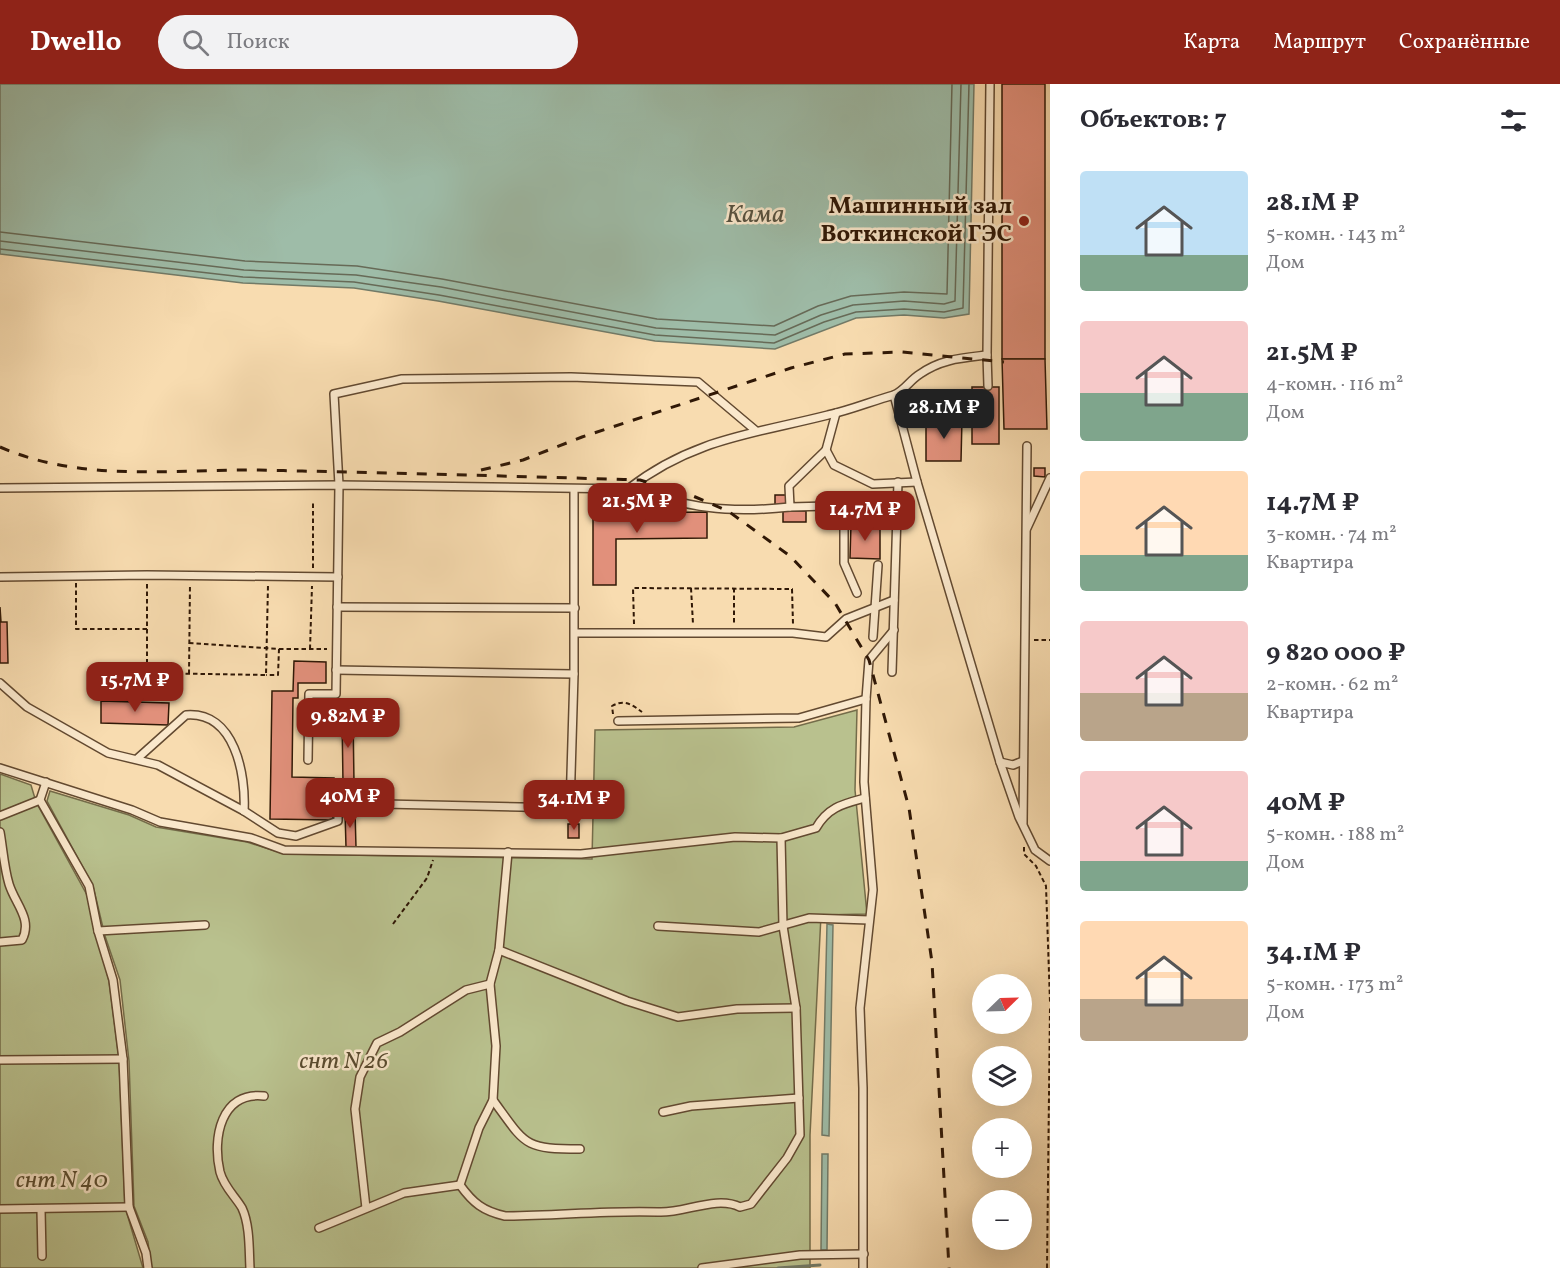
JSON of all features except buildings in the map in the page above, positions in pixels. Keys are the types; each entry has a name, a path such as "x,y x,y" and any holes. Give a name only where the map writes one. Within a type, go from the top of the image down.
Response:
{"lane":[{"path":"988,386 990,84"},
{"path":"628,489 660,466 689,452 755,430 836,413 894,394 916,376 948,359 987,355"},
{"path":"308,760 309,694 336,694 339,485 334,394 402,379 571,377 698,382 755,430"},
{"path":"894,394 917,482 1000,762 1023,826 1035,850 1050,861"},
{"path":"790,507 789,486 826,450 836,413"},
{"path":"1023,826 1027,446"},
{"path":"826,450 834,465 873,484 917,482"},
{"path":"1026,531 1050,478"},
{"path":"892,672 898,482"},
{"path":"0,488 339,485 628,489 711,510 757,511 828,506 844,520 844,563 857,593"},
{"path":"0,683 27,707 82,736 108,753 138,758 158,765 244,811 278,833 297,836 338,821 338,802 570,808 575,633 574,489"},
{"path":"873,637 878,565"},
{"path":"0,577 147,574 338,577"},
{"path":"575,633 793,633 826,637 846,619 894,600"},
{"path":"338,607 575,608"},
{"path":"863,1268 860,1008 873,890 865,798 866,699 869,660 894,630"},
{"path":"336,670 574,674"},
{"path":"618,721 799,718 866,699"},
{"path":"138,758 186,716 196,715 211,721 228,735 237,755 245,785 244,811"},
{"path":"1000,762 1013,765 1023,761"},
{"path":"0,768 132,810 160,822 251,838 284,850 581,854 735,837 781,838 816,828 823,816 836,805 865,798"},
{"path":"46,782 40,800 89,886 98,932 113,980 123,1059 129,1207 146,1253 148,1268"},
{"path":"0,816 40,800"},
{"path":"0,832 9,884 25,918 27,930 21,940 0,942"},
{"path":"460,1185 479,1207 505,1216 659,1213 719,1204 746,1207 752,1204 787,1158 800,1135 796,1008 783,926 781,838"},
{"path":"460,1185 478,1128 493,1100 496,1046 490,984 499,950 508,852"},
{"path":"658,926 759,932 809,918 869,921"},
{"path":"98,932 205,925"},
{"path":"499,950 627,1001 678,1017 737,1009 796,1008"},
{"path":"366,1208 355,1109 360,1077 377,1043 400,1032 466,990 490,984"},
{"path":"0,1060 123,1059"},
{"path":"250,1268 242,1209 220,1173 218,1137 222,1118 239,1098 250,1094 264,1096"},
{"path":"663,1112 691,1106 799,1098"},
{"path":"493,1100 528,1143 553,1149 580,1149"},
{"path":"319,1228 404,1193 460,1185"},
{"path":"0,1209 129,1207"},
{"path":"42,1210 42,1256"},
{"path":"702,1268 800,1255 864,1254"}],"path":[{"path":"147,574 147,673 278,675 279,649"},
{"path":"189,674 190,575"},
{"path":"266,675 268,576"},
{"path":"75,577 76,629 147,629"},
{"path":"634,633 633,588 792,589 793,633"},
{"path":"690,588 693,633"},
{"path":"734,588 734,633"},
{"path":"1025,640 1050,640"},
{"path":"189,643 268,649 337,649"},
{"path":"618,721 612,706 619,702 627,702 653,720"},
{"path":"1024,844 1024,854 1036,866 1046,886 1050,1002"},
{"path":"393,924 427,878 435,852"},
{"path":"1047,1268 1050,1008"}],"green space":[{"name":"снт N 26","path":"857,710 855,790 867,914 821,915 810,1135 810,1268 151,1268 148,1242 134,1206 129,1061 120,980 105,936 93,886 47,801 50,791 129,815 156,827 247,842 285,854 592,859 595,730 794,727"},
{"name":"снт N 40","path":"0,774 31,785 36,802 87,895 109,981 119,1059 125,1207 143,1268 0,1268"}],"water":[{"name":"Кама","path":"0,84 974,84 969,314 944,318 904,315 856,318 775,349 655,341 354,288 243,283 0,254"},
{"path":"827,924 833,925 829,1136 822,1135"},
{"path":"822,1154 828,1154 827,1250 821,1250"}],"waterway":[{"path":"778,1268 820,1265"}],"railway":[{"path":"481,470 523,460 582,437 791,368 845,354 902,352 1004,362"},
{"path":"0,447 63,466 128,472 259,470 640,480 686,493 728,511 790,556 835,603 869,660 909,808 932,962 949,1268"}],"place":[{"name":"Машинный зал Воткинской ГЭС","path":"1024,221"}]}
